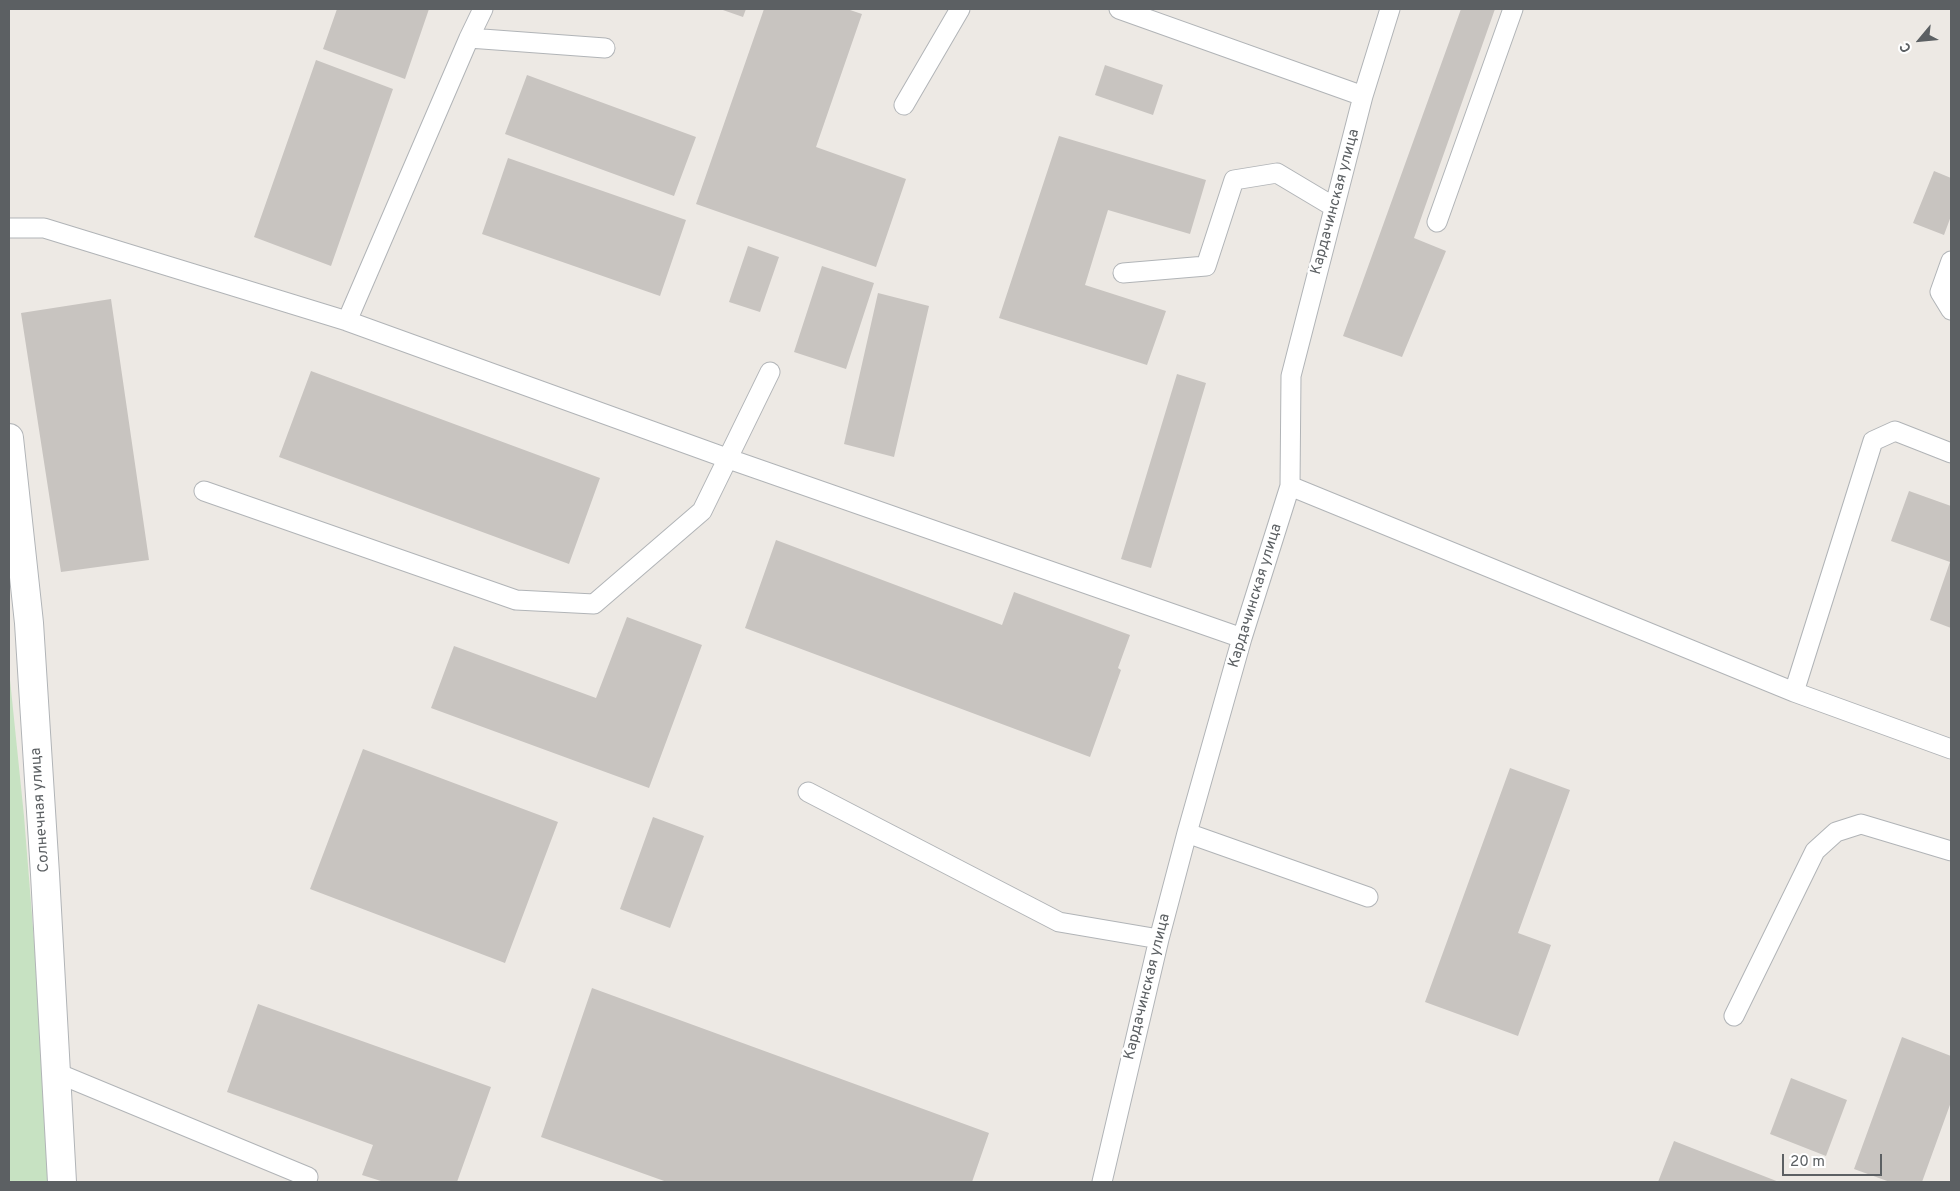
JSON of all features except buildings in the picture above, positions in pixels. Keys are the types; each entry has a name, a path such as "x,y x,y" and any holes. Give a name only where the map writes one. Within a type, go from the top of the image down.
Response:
{"street":[{"name":"Солнечная улица","path":"9,438 29,623 62,1182"}],"lane":[{"path":"347,321 483,9"},
{"path":"904,104 960,9"},
{"path":"1119,9 1363,96"},
{"name":"Кардачинская улица","path":"1102,1182 1159,940 1187,832 1242,638 1290,486 1291,376 1363,96 1390,9"},
{"path":"1437,222 1513,9"},
{"path":"469,38 605,48"},
{"path":"1123,273 1206,266 1234,180 1277,173 1334,207"},
{"path":"9,228 44,228 347,321 729,459 1242,638"},
{"path":"1951,261 1940,292 1951,310"},
{"path":"204,491 516,600 594,604 702,511 770,372"},
{"path":"1794,692 1873,441 1894,431 1951,453"},
{"path":"1290,486 1794,692 1951,749"},
{"path":"808,792 1059,922 1159,940"},
{"path":"1734,1016 1815,851 1836,832 1861,824 1951,851"},
{"path":"1187,832 1368,897"},
{"path":"57,1073 308,1177"}],"green space":[{"path":"9,670 24,816 52,1182 9,1182"}]}
